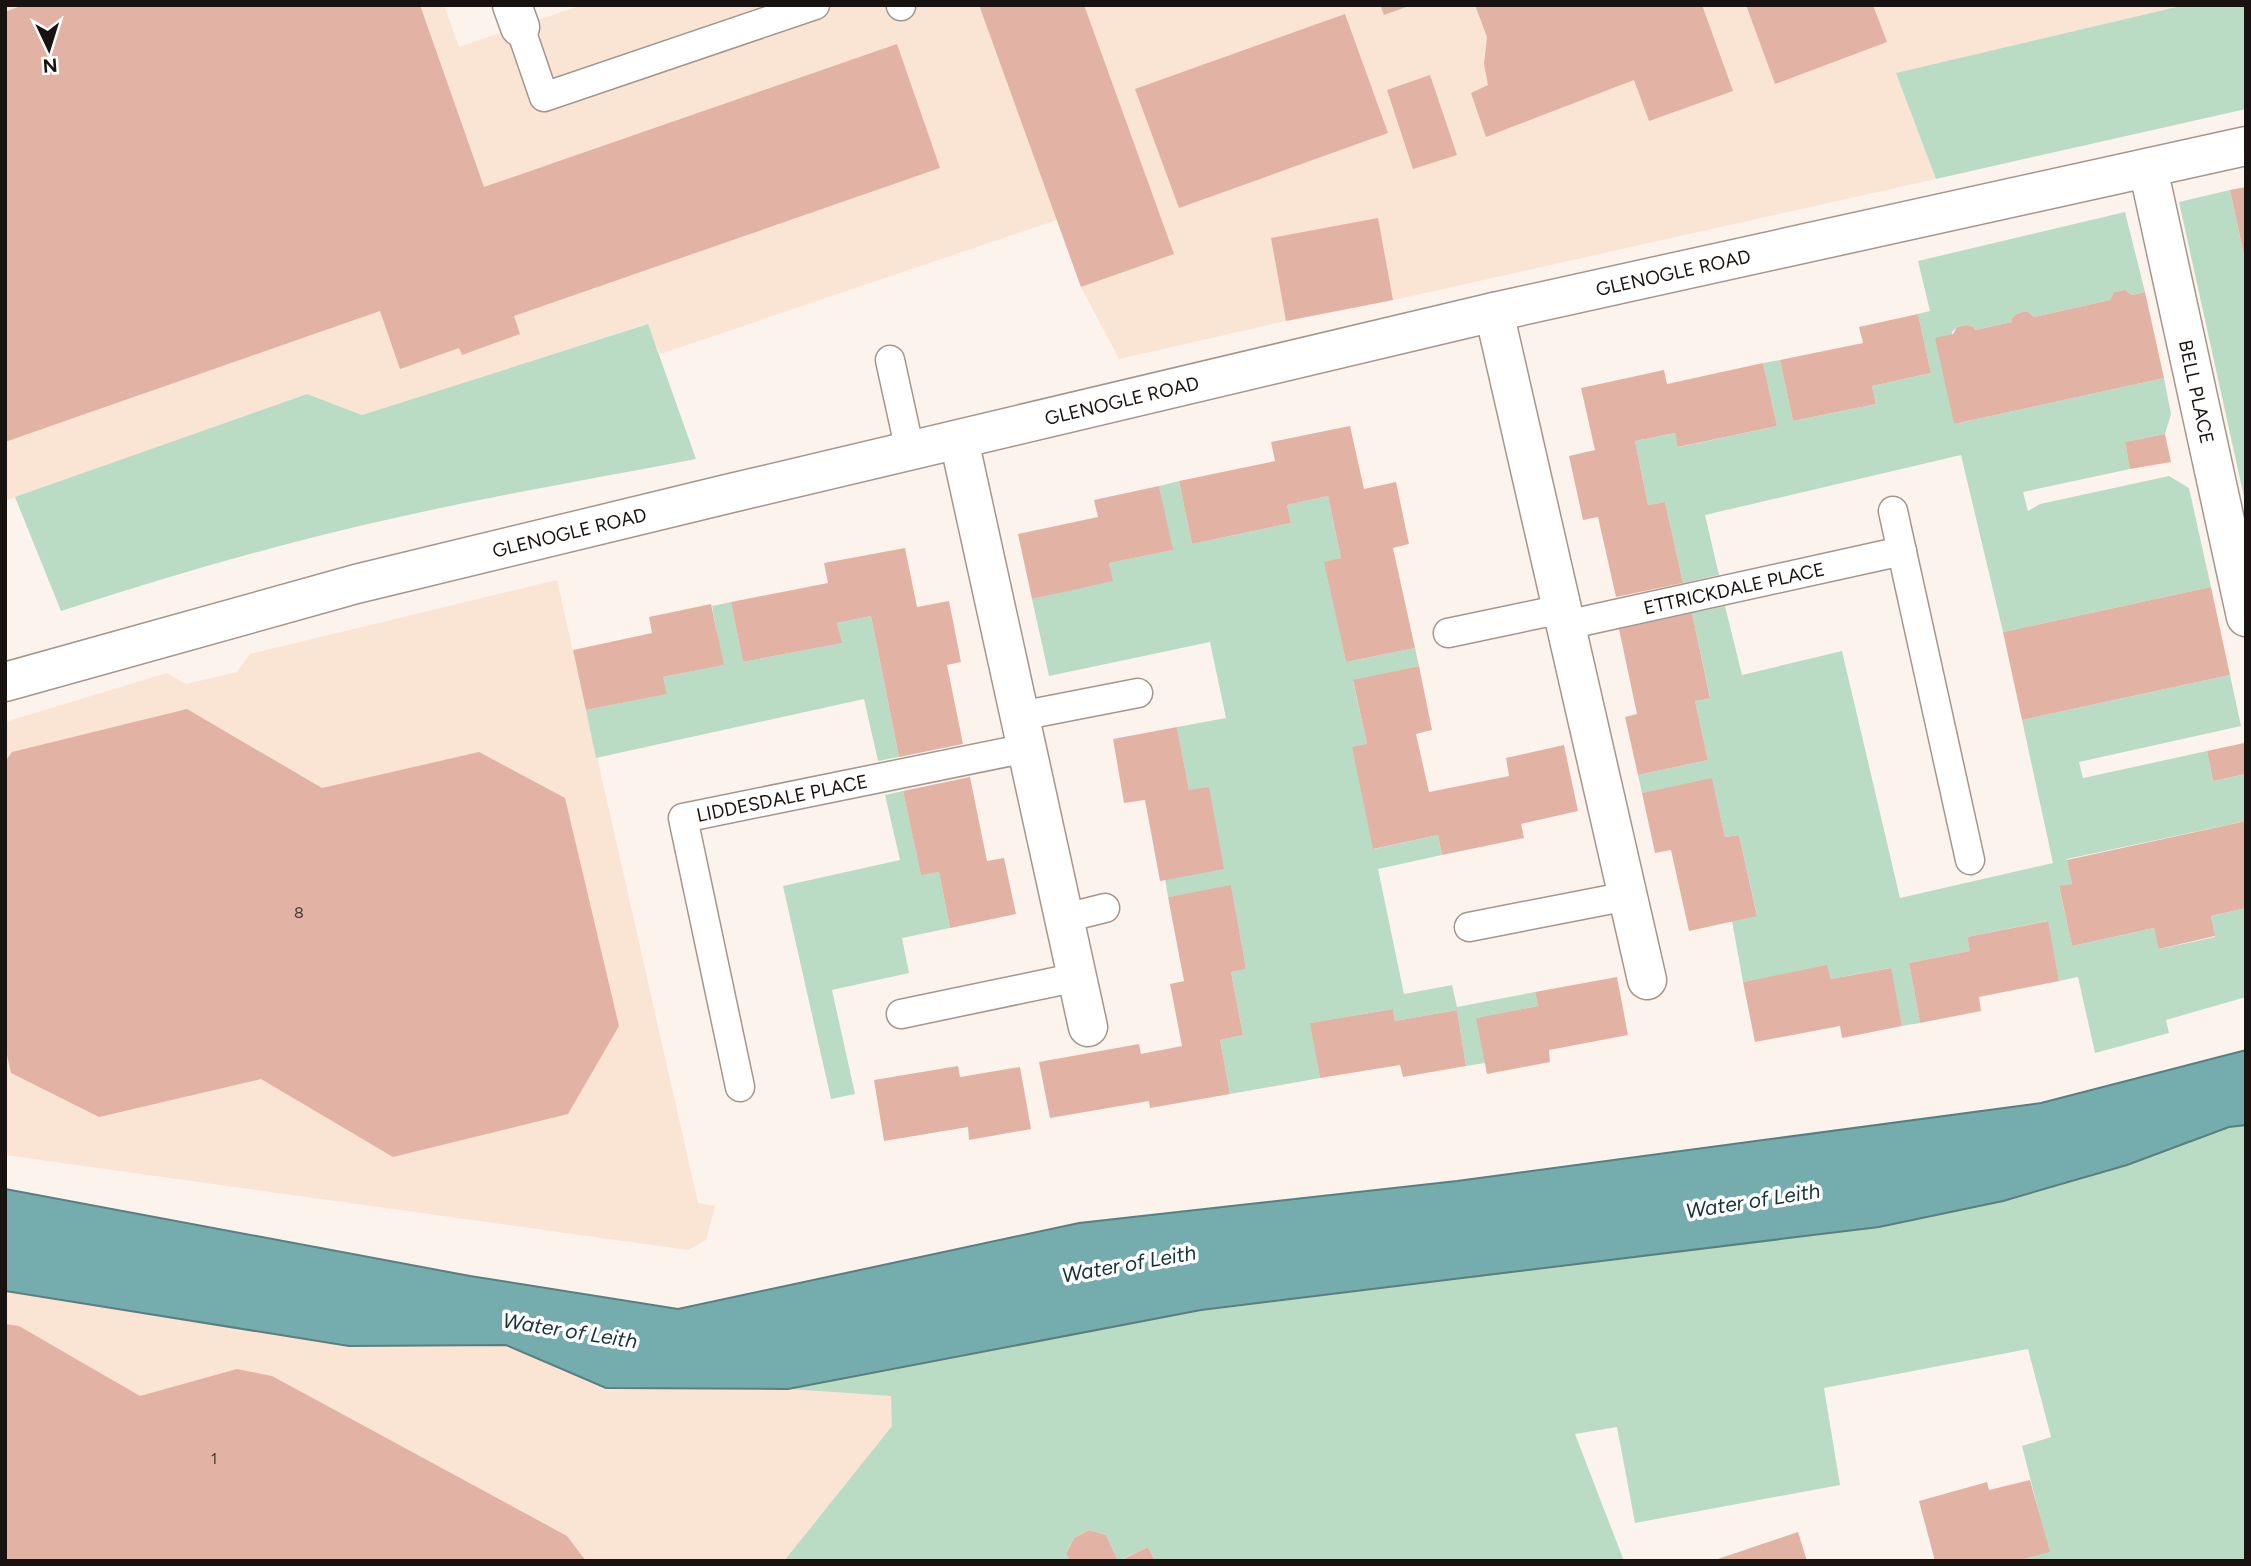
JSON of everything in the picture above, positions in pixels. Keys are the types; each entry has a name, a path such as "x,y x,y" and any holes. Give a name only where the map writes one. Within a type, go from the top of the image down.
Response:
{"street":[{"name":"GLENOGLE ROAD","path":"5,682 356,584 1494,312 2246,146"},
{"name":"BELL PLACE","path":"2148,168 2246,617"},
{"path":"1494,312 1647,980"},
{"path":"959,440 1088,1027"}],"lane":[{"path":"516,16 544,97 815,5"},
{"path":"890,360 910,452"},
{"path":"1893,511 1970,860"},
{"name":"ETTRICKDALE PLACE","path":"1448,634 1564,617 1902,551"},
{"name":"LIDDESDALE PLACE","path":"740,1087 683,818 1023,732 1138,693"},
{"path":"1469,927 1628,896"},
{"path":"1065,918 1105,908"},
{"path":"901,1014 1077,976"}],"shaded area":[{"path":"5,5 444,5 459,47 582,5 2185,5 1897,73 1936,179 1119,359 1081,287 1057,220 660,354 647,324 362,415 307,394 5,501"},
{"path":"557,580 698,1203 715,1206 706,1240 688,1250 5,1155 5,722 167,673 186,684 237,672 250,654"},
{"path":"5,1291 349,1346 506,1345 606,1388 788,1389 892,1396 892,1426 784,1561 5,1561"}],"green space":[{"path":"2185,5 2246,5 2246,109 1936,179 1896,73"},
{"path":"2230,190 2246,265 2246,506 2179,202"},
{"path":"2125,212 2145,292 2132,295 2125,290 2114,292 2110,300 2034,317 2027,311 2016,314 2011,319 2012,322 1975,330 1967,325 1957,327 1952,332 1954,424 2164,378 2171,414 2165,434 2125,442 2130,469 2023,492 2028,511 2040,504 2169,476 2189,488 2211,587 2003,632 1961,455 1705,515 1719,575 1683,583 1665,502 1648,505 1635,441 1675,433 1679,447 1777,426 1763,363 1780,360 1793,421 1876,404 1872,386 1931,373 1918,314 1930,311 1918,261"},
{"path":"648,324 696,459 473,501 314,537 61,611 15,497 307,394 362,415"},
{"path":"1179,481 1192,544 1291,523 1287,505 1328,496 1341,558 1325,563 1346,662 1415,648 1419,666 1353,681 1367,744 1374,849 1438,835 1442,855 1378,869 1404,994 1452,985 1457,1007 1535,992 1538,1006 1477,1018 1485,1063 1466,1066 1457,1010 1395,1021 1393,1009 1311,1023 1320,1078 1230,1094 1220,1040 1243,1035 1231,972 1246,969 1231,886 1168,897 1165,879 1189,790 1177,727 1226,718 1210,642 1049,676 1032,599 1112,580 1109,563 1172,550 1159,486"},
{"path":"731,602 743,662 841,643 837,623 871,616 899,757 878,761 864,699 596,758 586,710 666,694 663,677 723,665 712,606"},
{"path":"1725,606 1742,675 1842,651 1900,898 2053,863 2022,720 2230,675 2241,726 2079,762 2083,778 2207,751 2213,781 2246,774 2246,821 2067,859 2072,884 2059,887 2072,946 2154,928 2160,949 2215,937 2211,916 2246,908 2246,997 2166,1020 2169,1033 2095,1053 2078,977 2059,981 2047,921 1967,937 1970,951 1909,963 1920,1023 1902,1026 1890,968 1831,979 1827,966 1743,982 1732,921 1757,915 1739,835 1725,837 1712,779 1642,793 1638,775 1708,760 1695,701 1710,697 1692,613"},
{"path":"903,791 921,874 939,872 950,928 902,938 909,973 832,990 855,1094 831,1099 783,886 900,860 885,795"},
{"path":"2246,1125 2246,1561 2017,1561 2049,1552 2022,1446 2051,1437 2028,1349 1824,1388 1840,1485 1635,1523 1617,1427 1575,1434 1624,1561 1155,1561 1148,1547 1118,1561 1106,1535 1089,1530 1074,1538 1066,1554 1070,1561 784,1561 892,1426 891,1396 788,1389 1201,1310 1879,1227 2003,1201 2127,1165 2229,1127"}],"water":[{"name":"Water of Leith","path":"2246,1050 2246,1125 2229,1127 2127,1165 2003,1201 1879,1227 1201,1310 788,1389 606,1388 506,1345 349,1346 5,1291 5,1189 470,1276 678,1309 1079,1223 1457,1181 2041,1103"}],"building":[{"path":"23,5 420,5 484,187 897,44 940,168 514,316 520,334 462,355 459,348 400,369 380,311 5,442 5,12"},
{"path":"979,5 1084,5 1174,254 1081,287"},
{"path":"1380,5 1409,5 1409,6 1384,15"},
{"path":"1475,5 1702,5 1733,91 1649,121 1634,80 1486,137 1471,93 1488,85 1484,64 1487,37"},
{"path":"1746,5 1873,5 1887,42 1775,84"},
{"path":"1345,14 1388,133 1179,208 1135,89"},
{"path":"1430,75 1457,155 1413,169 1387,90"},
{"path":"2246,187 2246,260 2245,260 2230,190"},
{"path":"1378,218 1393,300 1286,321 1271,238"},
{"path":"2125,290 2132,295 2145,292 2164,378 1954,424 1935,338 1953,334 1957,327 1967,325 1975,330 2012,322 2011,319 2016,314 2027,311 2034,317 2110,300 2114,292"},
{"path":"1918,314 1931,373 1872,386 1876,404 1793,421 1780,360 1863,343 1859,327"},
{"path":"1763,363 1777,426 1678,447 1675,433 1635,441 1648,505 1665,502 1683,583 1616,597 1598,517 1583,520 1569,456 1595,450 1581,388 1664,370 1667,384"},
{"path":"1350,426 1364,489 1396,482 1409,544 1393,548 1415,648 1346,662 1324,562 1341,558 1328,496 1287,505 1291,523 1192,544 1179,481 1275,461 1271,442"},
{"path":"2165,434 2171,462 2130,469 2125,442"},
{"path":"1159,486 1173,550 1109,563 1113,581 1032,599 1018,534 1098,517 1094,500"},
{"path":"905,548 917,607 949,601 961,662 947,665 963,744 899,757 871,616 837,623 842,643 743,662 731,602 828,583 824,563"},
{"path":"2211,587 2230,675 2022,720 2003,632"},
{"path":"711,604 724,665 663,677 667,694 586,710 573,650 652,633 649,617"},
{"path":"1692,613 1710,698 1695,701 1708,760 1638,775 1625,717 1637,714 1619,629"},
{"path":"1419,666 1432,730 1416,734 1429,792 1509,776 1506,758 1564,745 1578,811 1521,824 1524,838 1442,855 1438,835 1373,849 1352,747 1367,744 1353,680"},
{"path":"187,709 322,788 479,752 565,798 619,1026 568,1114 393,1157 261,1079 99,1117 11,1073 5,1046 5,762 12,752"},
{"path":"1177,727 1189,790 1209,787 1224,869 1160,881 1145,800 1124,803 1113,739"},
{"path":"2244,743 2246,774 2213,781 2207,751"},
{"path":"970,777 987,861 1004,858 1016,914 950,928 939,872 921,875 903,791"},
{"path":"1712,778 1725,837 1739,835 1757,916 1689,931 1671,850 1655,853 1642,793"},
{"path":"2246,821 2246,908 2211,916 2215,936 2159,949 2154,928 2072,946 2059,886 2072,884 2067,860"},
{"path":"1231,885 1246,969 1231,972 1243,1035 1220,1040 1230,1094 1150,1108 1149,1101 1050,1118 1039,1062 1139,1044 1141,1054 1182,1046 1170,984 1184,981 1168,897"},
{"path":"2048,921 2059,981 1979,997 1981,1011 1920,1023 1909,963 1970,951 1967,937"},
{"path":"1827,965 1831,979 1891,968 1902,1026 1842,1038 1840,1026 1755,1042 1743,982"},
{"path":"1617,977 1628,1035 1549,1050 1550,1062 1487,1074 1476,1018 1538,1006 1535,992"},
{"path":"1393,1009 1395,1021 1457,1010 1466,1066 1403,1077 1400,1065 1320,1078 1310,1023"},
{"path":"958,1066 960,1077 1020,1067 1031,1129 969,1140 968,1127 884,1141 874,1080"},
{"path":"5,1324 19,1326 140,1396 237,1369 272,1376 567,1536 586,1561 5,1561"},
{"path":"2030,1480 2050,1552 2017,1561 1935,1561 1919,1501 1987,1482 1989,1490"},
{"path":"1089,1530 1106,1535 1118,1561 1070,1561 1066,1554 1074,1538"},
{"path":"1798,1532 1807,1561 1715,1561 1715,1560"},
{"path":"1148,1547 1155,1561 1119,1561"}]}
